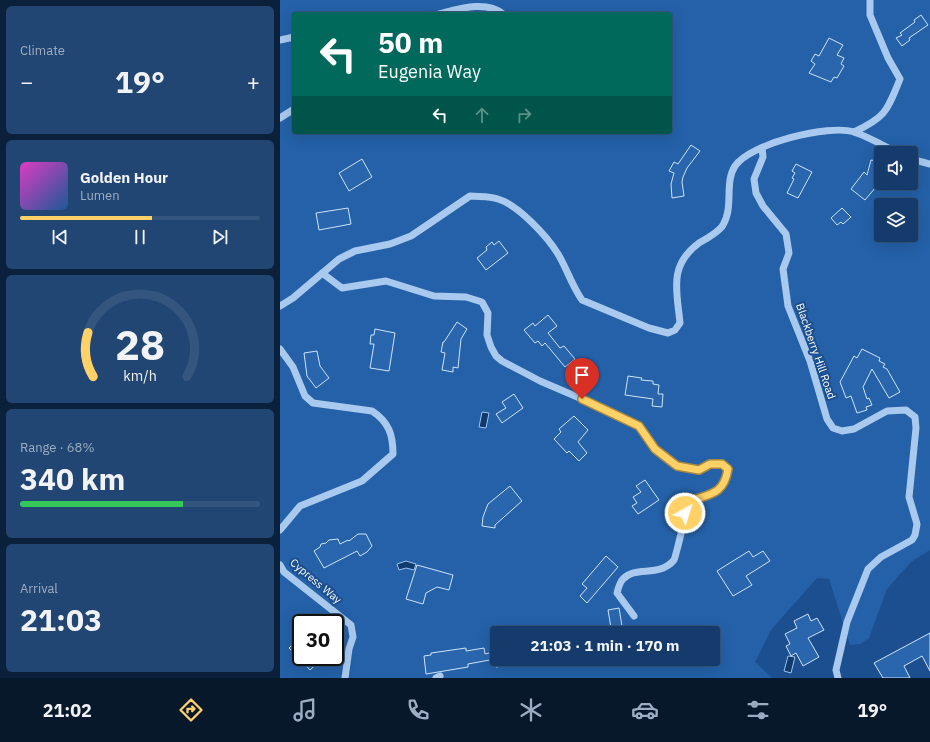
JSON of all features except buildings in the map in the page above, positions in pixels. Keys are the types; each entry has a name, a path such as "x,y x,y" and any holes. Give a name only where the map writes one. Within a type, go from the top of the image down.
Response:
{"street":[{"path":"854,132 873,123 888,109 900,79 888,58 870,15 870,0"},
{"path":"445,12 478,2 489,5 501,12"},
{"path":"280,40 292,37"},
{"path":"280,118 292,110"},
{"path":"280,306 293,298 339,259 355,251 390,244 411,236 470,196 498,199 521,213 542,234 558,254 582,300 649,328 668,333 675,330 680,323 676,277 683,261 692,248 723,226 728,212 732,174 736,165 762,148 784,138 830,130 854,132 883,146"},
{"name":"Blackberry Hill Road","path":"762,148 763,157 754,178 756,193 764,206 786,234 789,252 783,269 788,306 810,361 827,419 833,428 842,431 854,429 887,411 906,410 914,417 916,428 909,497 917,524 915,535 912,540 881,557 868,569 847,622 836,670 838,678"},
{"path":"918,161 930,164"},
{"path":"322,273 342,288 386,281 434,296 466,297 482,302 488,313 487,335 491,347 496,356 502,361 540,381 610,411 639,426 655,449 677,466 699,470 710,464 722,464 728,469 724,485 715,493 690,501 678,542 675,559 666,567 652,572 634,572 622,579 617,593 634,616"},
{"path":"280,349 293,367 305,396 313,403 372,411 379,416 390,430 393,438 393,454 362,481 300,506 280,530"},
{"name":"Cypress Way","path":"280,565 284,572 351,626 354,637 349,649 345,678"}],"shaded area":[{"path":"280,0 930,0 930,550 911,562 887,589 869,638 860,644 850,645 829,579 817,578 771,630 755,662 772,678 280,678"},
{"path":"482,412 489,413 486,428 479,427"},
{"path":"406,561 416,564 414,570 406,568 399,570 397,564"},
{"path":"788,656 795,657 791,673 784,671"}],"route":[{"path":"582,399 639,426 655,449 677,466 699,470 710,464 722,464 728,469 724,485 715,493 690,501 685,513"}]}
